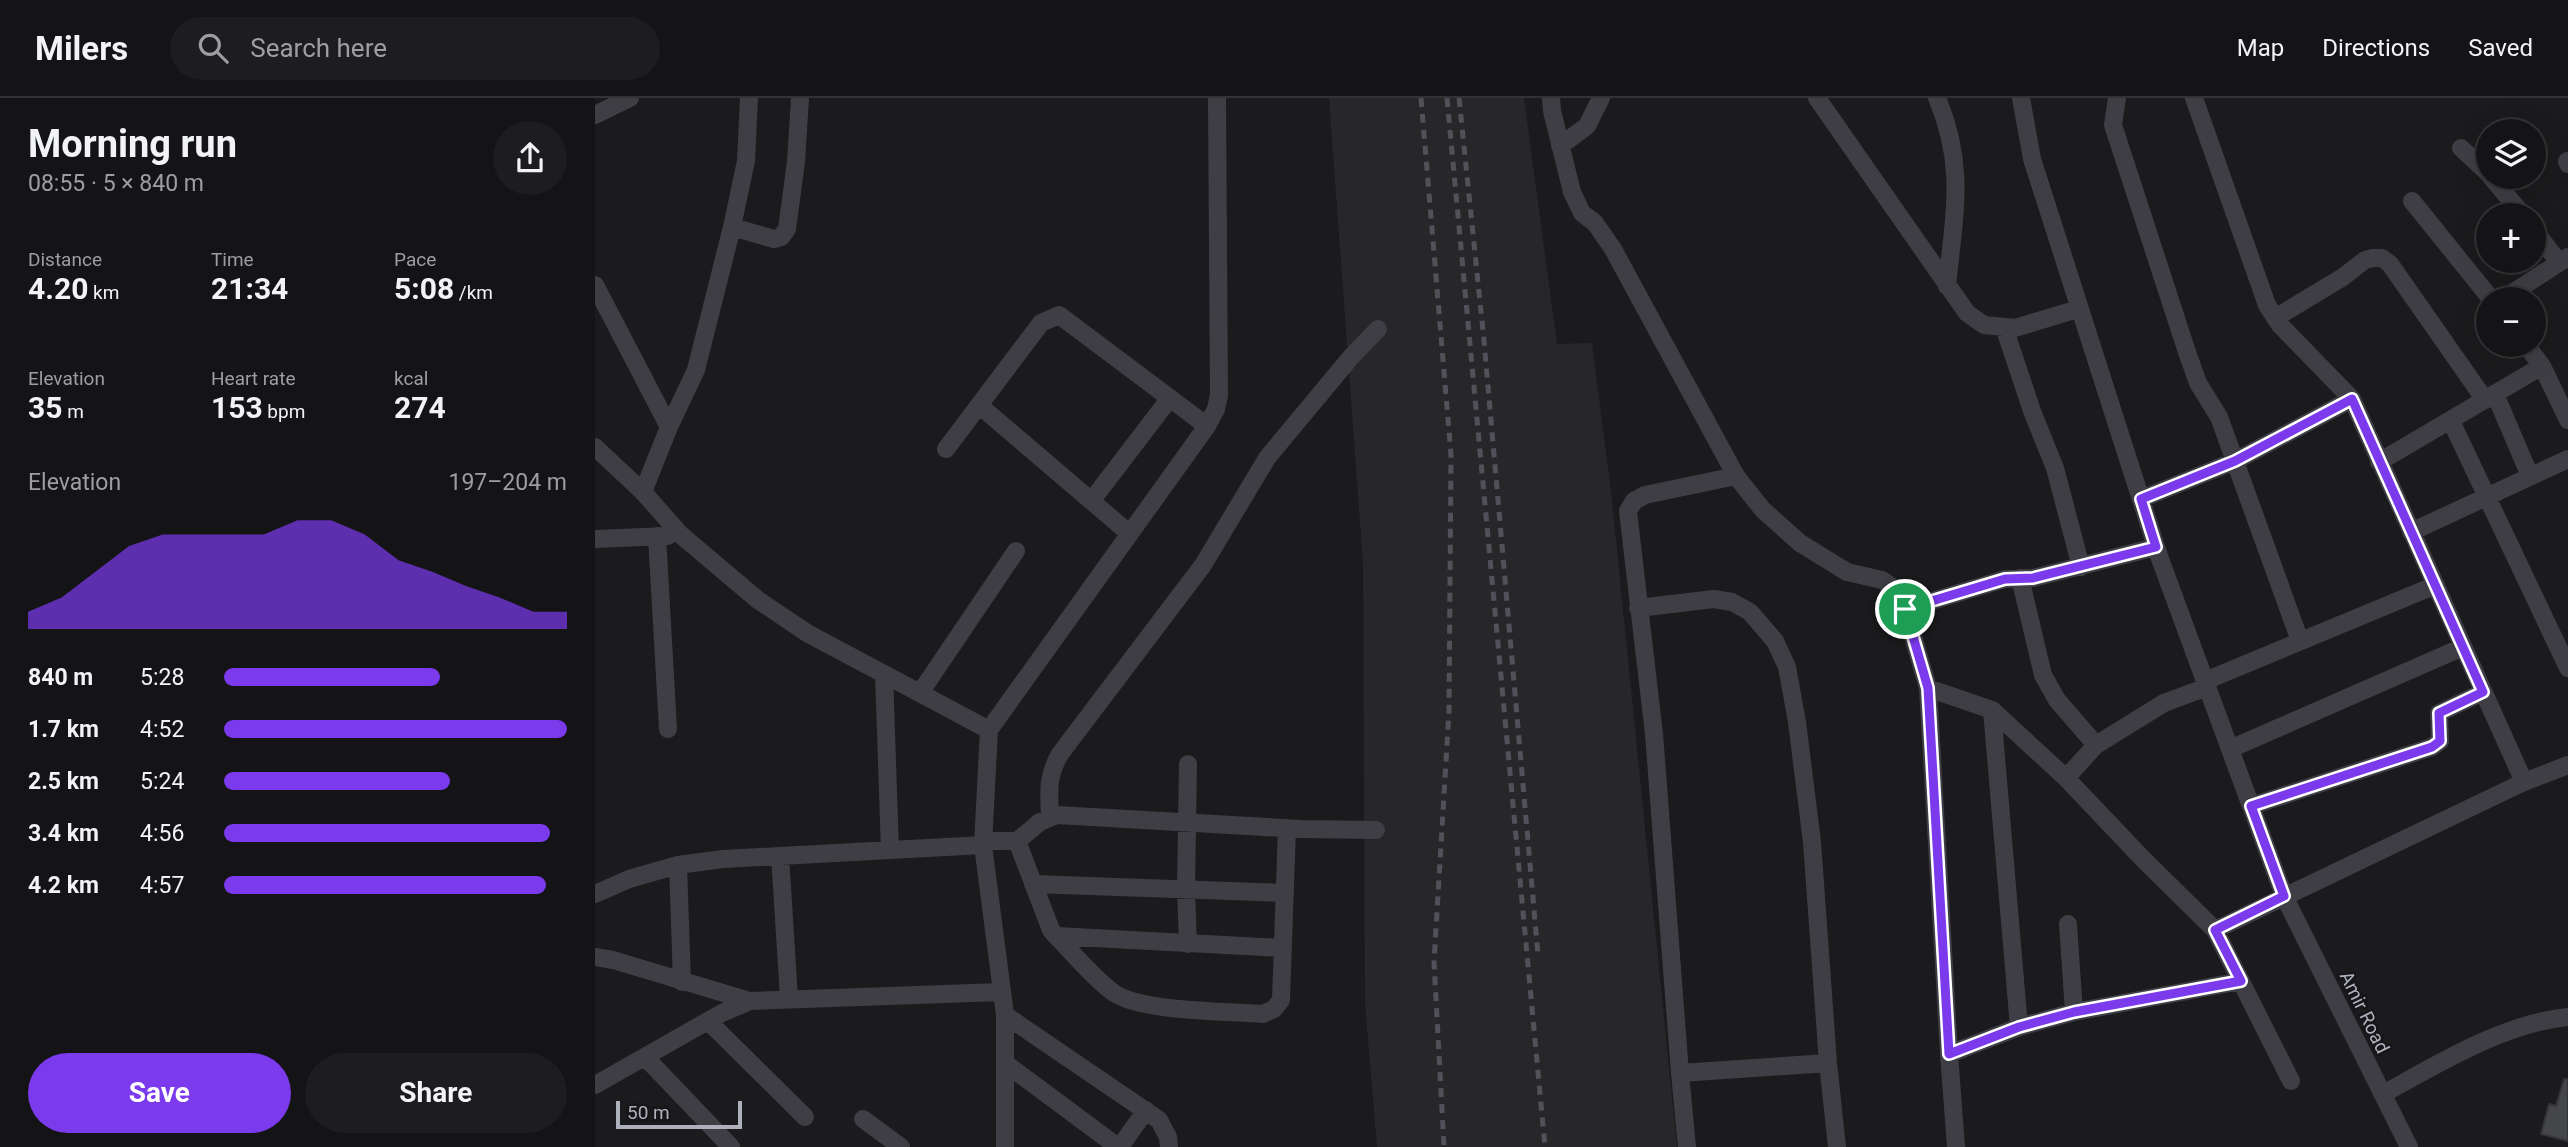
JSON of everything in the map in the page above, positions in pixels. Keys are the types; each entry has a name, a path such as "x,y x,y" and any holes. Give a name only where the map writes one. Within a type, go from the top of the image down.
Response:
{"street":[{"path":"604,107 630,98"},
{"path":"643,492 669,427 697,370 732,228 745,161 749,98"},
{"path":"732,228 773,239 781,237 787,229 796,162 800,98"},
{"path":"1005,1147 1005,1015 983,843 989,730 1216,410 1219,395 1217,98"},
{"path":"1552,98 1571,192 1612,248 1736,476 1763,510 1800,543 1847,572 1882,579 1897,590 1905,609 1928,688 1949,1054 1957,1147"},
{"path":"1560,146 1587,126 1601,98"},
{"path":"1817,98 1967,313 1984,326 2015,328 2078,309"},
{"path":"1937,98 1954,151 1957,180 1947,286"},
{"name":"Amir Road","path":"2021,98 2032,159 2156,547 2284,896 2409,1147"},
{"path":"2117,98 2113,125 2186,352 2198,383 2219,417 2300,641"},
{"path":"2194,98 2267,305 2275,318 2352,399 2524,782"},
{"path":"2461,148 2476,162"},
{"path":"2501,189 2513,203"},
{"path":"2411,201 2481,287"},
{"path":"2521,287 2563,259 2546,242"},
{"path":"2275,318 2343,277 2365,260 2382,258 2390,264 2490,397 2531,476"},
{"path":"595,285 669,427"},
{"path":"946,449 1041,323 1059,315 1207,426"},
{"path":"2004,327 2032,411 2055,468 2081,567"},
{"path":"1050,817 1048,784 1051,770 1060,754 1203,565 1267,458 1351,356 1378,329"},
{"path":"2535,357 2568,421"},
{"path":"2379,462 2542,366"},
{"path":"1092,500 1170,398"},
{"path":"2141,499 2235,461 2352,399"},
{"path":"979,405 1130,534"},
{"path":"2451,421 2568,668"},
{"path":"595,447 643,492 681,535 778,613 807,633 989,730"},
{"path":"2411,532 2568,459"},
{"path":"1687,1147 1654,734 1627,511 1634,500 1645,495 1736,476"},
{"path":"595,540 681,535"},
{"path":"657,536 668,729"},
{"path":"1905,609 2005,579 2033,578 2156,547"},
{"path":"920,693 1016,551"},
{"path":"2020,578 2043,675 2057,700 2096,745"},
{"path":"2066,778 2096,745 2164,703 2300,641 2436,585"},
{"path":"1638,608 1714,599 1732,602 1750,612 1767,631 1775,641 1787,667 1797,722 1812,842 1828,1063 1837,1147"},
{"path":"2230,748 2463,647"},
{"path":"884,674 890,850"},
{"path":"1928,688 1991,710 2066,778 2215,930 2291,1081"},
{"path":"2251,806 2432,747 2440,741 2439,713 2483,692"},
{"path":"1991,710 2019,1027"},
{"path":"1188,764 1188,944"},
{"path":"2215,930 2524,782 2568,765"},
{"path":"595,894 629,879 678,864 1017,841 1050,817 1057,815 1287,828 1376,830"},
{"path":"1017,841 1051,930 1113,992 1131,1002 1152,1006 1263,1014 1274,1009 1281,1000 1287,828"},
{"path":"780,856 789,998"},
{"path":"678,864 682,982"},
{"path":"1033,884 1285,893"},
{"path":"2068,924 2074,1012"},
{"path":"1056,936 1283,948"},
{"path":"595,957 750,1001 1001,992"},
{"path":"1949,1054 2019,1027 2074,1012 2241,981"},
{"path":"595,1085 708,1021 750,1001"},
{"path":"1005,1015 1159,1120 1168,1137 1169,1147"},
{"path":"2383,1094 2449,1058 2517,1029 2568,1017"},
{"path":"708,1021 805,1117"},
{"path":"646,1057 731,1147"},
{"path":"1005,1063 1119,1147 1146,1110"},
{"path":"1680,1073 1828,1063"},
{"path":"863,1119 901,1147"}],"shaded area":[{"path":"1329,98 1524,98 1557,344 1592,343 1612,500 1677,1147 1377,1147 1365,1004 1363,563"}],"building":[{"path":"2564,1079 2568,1079 2568,1141 2541,1134 2549,1104 2556,1106"}],"railway":[{"path":"1421,98 1451,455 1449,711 1434,962 1444,1147"},
{"path":"1447,98 1545,1147"},
{"path":"1459,98 1484,341 1538,955"}],"route":[{"path":"2352,399 2483,692 2439,713 2440,741 2432,747 2251,806 2284,896 2215,930 2241,981 2074,1012 2019,1027 1949,1054 1928,688 1905,609 2005,579 2033,578 2156,547 2141,499 2235,461 2352,399"}]}
